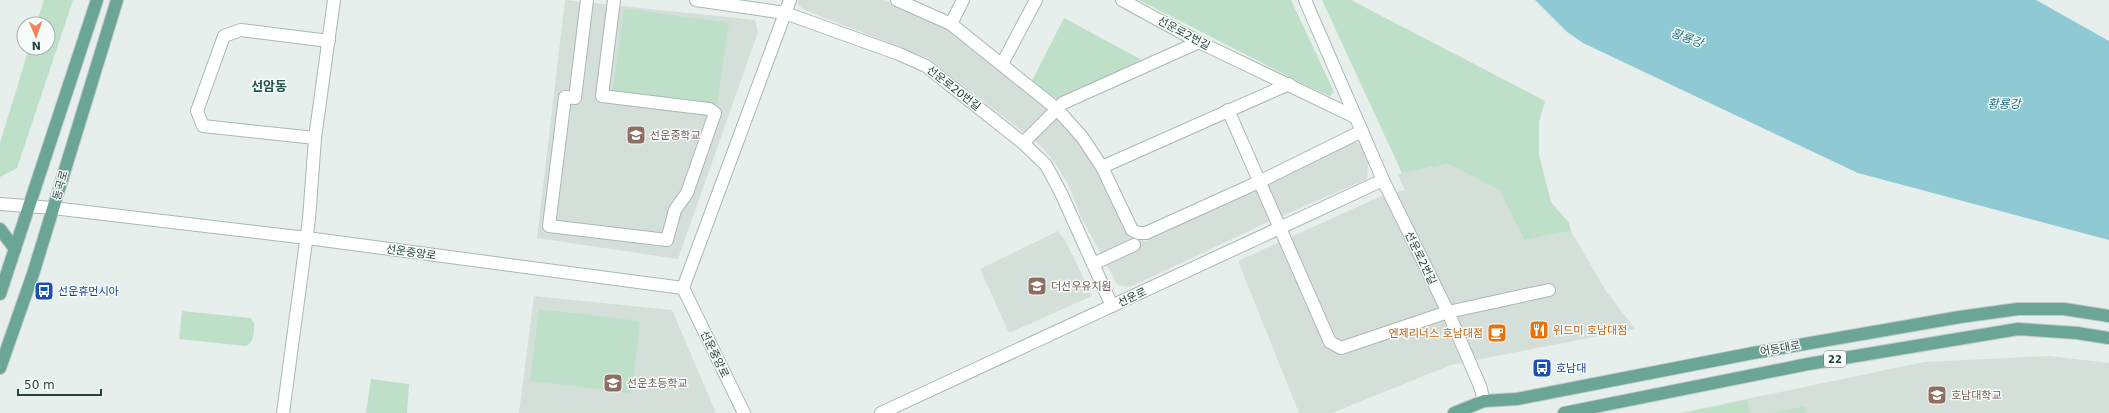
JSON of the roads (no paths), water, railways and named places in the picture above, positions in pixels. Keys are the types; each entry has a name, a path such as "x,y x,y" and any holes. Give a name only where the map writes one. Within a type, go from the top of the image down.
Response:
{"main road":[{"name":"동곡로","path":"0,294 97,0"},
{"name":"동곡로","path":"0,368 53,208 117,0"},
{"path":"0,229 15,249"},
{"name":"어등대로","path":"1454,413 1484,401 1517,399 1752,353 1960,317 2018,309 2064,309 2109,316"},
{"name":"어등대로","path":"1564,413 1808,364 2018,329 2077,333 2109,338"},
{"path":"0,374 5,355"}],"street":[{"path":"283,413 307,238 315,138 334,0"},
{"path":"587,0 575,98 565,97 548,226 667,240 675,210 686,193 715,113 709,109 602,96 614,0"},
{"name":"선운로20번길","path":"696,0 730,2 785,13 899,54 926,66 1023,143 1046,165 1061,193 1112,306"},
{"path":"683,288 790,0"},
{"path":"897,0 951,24 1057,109 1082,138 1102,167 1132,230 1138,233 1146,233 1261,182 1362,131"},
{"path":"951,24 963,0"},
{"path":"1002,64 1036,0"},
{"name":"선운로2번길","path":"1122,0 1199,42 1289,84 1354,117"},
{"name":"선운로2번길","path":"1305,0 1338,74 1354,117 1362,131 1383,180 1448,312 1480,386 1484,401"},
{"path":"315,138 203,126 197,111 224,36 241,30 329,41"},
{"path":"1023,143 1063,103 1199,42"},
{"path":"1102,167 1289,84"},
{"path":"1228,110 1261,182 1330,342 1333,345 1337,347 1346,346 1448,312 1549,290"},
{"name":"선운로","path":"881,413 1383,180"},
{"name":"선운중앙로","path":"0,204 30,205 307,238 683,288 744,413"},
{"path":"1093,264 1134,245"}],"water":[{"name":"황룡강","path":"1535,0 2036,0 2109,41 2109,240 1858,173 1583,43 1567,32"}],"place":[{"name":"선운중학교","path":"636,135"},
{"name":"더선우유치원","path":"1037,286"},
{"name":"선운휴먼시아","path":"44,291"},
{"name":"위드미 호남대점","path":"1539,330"},
{"name":"엔제리너스 호남대점","path":"1497,333"},
{"name":"호남대","path":"1542,368"},
{"name":"선운초등학교","path":"613,383"},
{"name":"호남대학교","path":"1937,395"}],"district":[{"name":"선암동","path":"269,86"}]}
